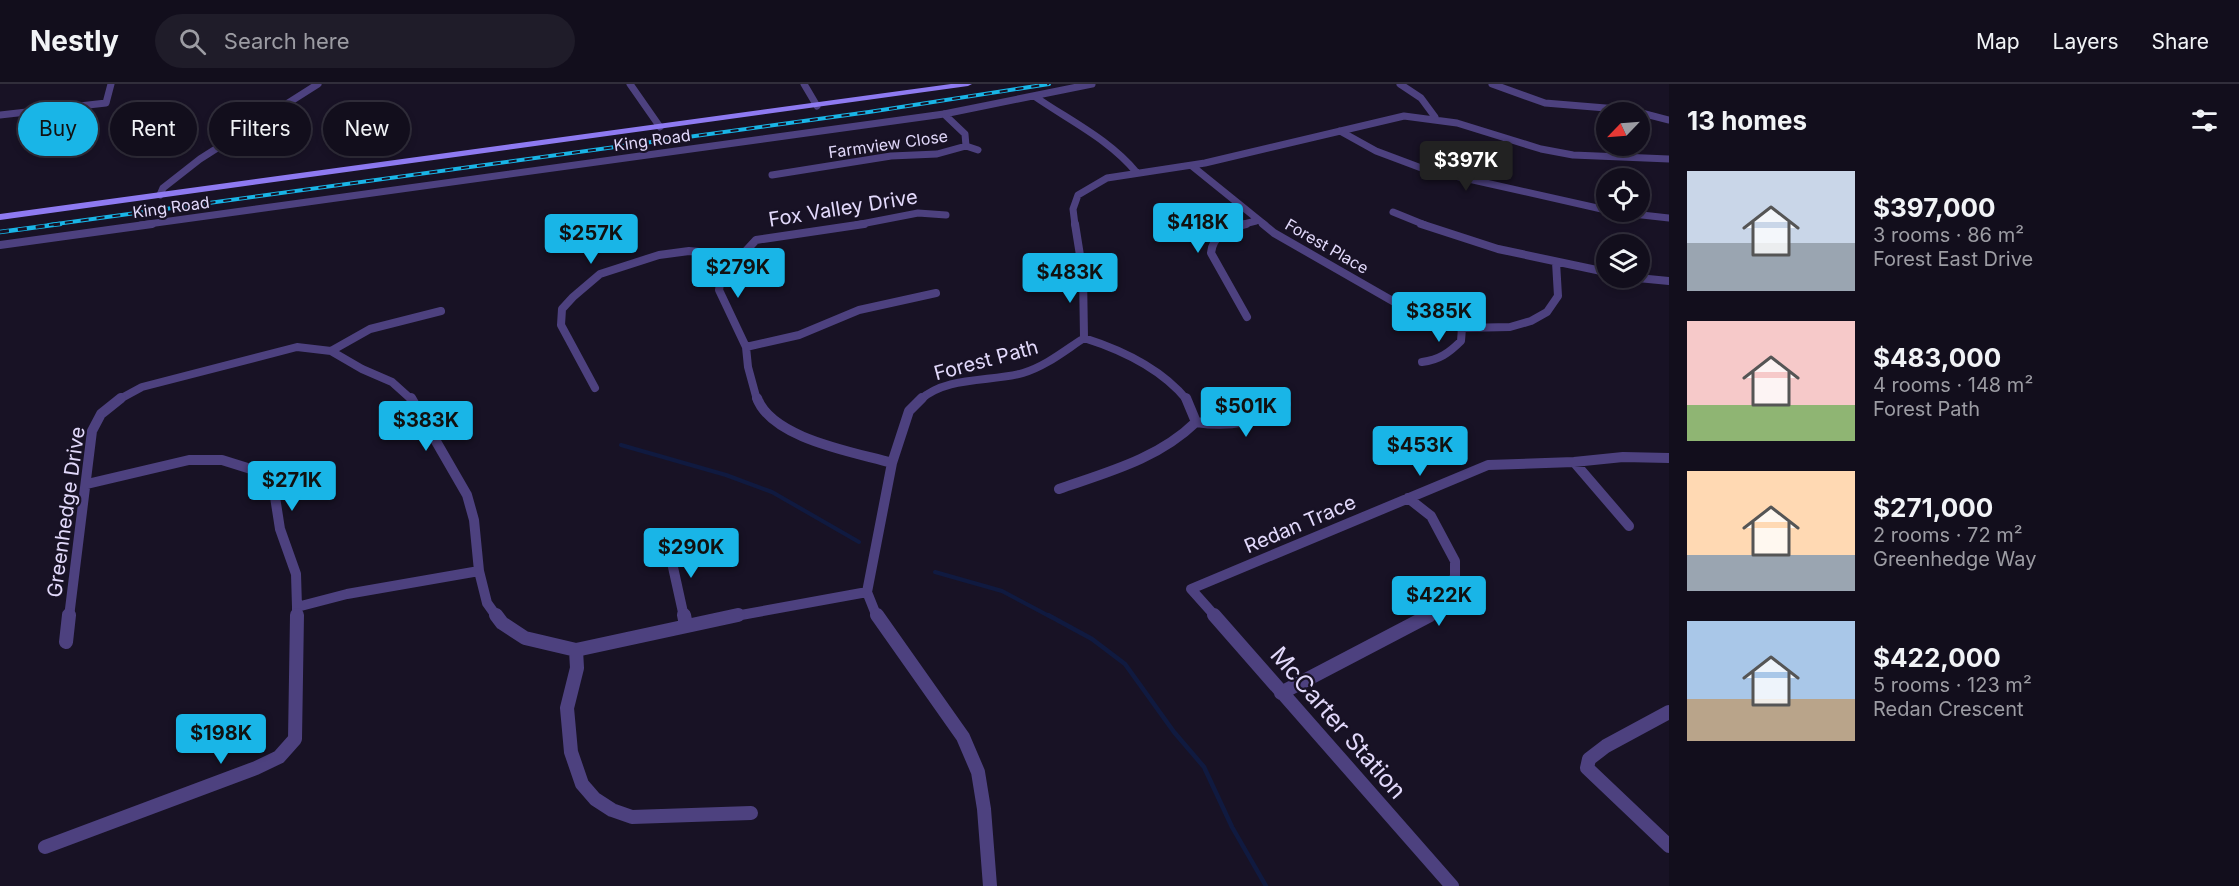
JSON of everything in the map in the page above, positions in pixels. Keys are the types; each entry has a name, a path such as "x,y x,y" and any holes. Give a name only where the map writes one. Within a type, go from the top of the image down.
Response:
{"main road":[{"path":"0,217 968,84"}],"street":[{"path":"0,115 106,103 111,84"},
{"path":"160,195 164,188 200,159 318,84"},
{"path":"630,84 660,127"},
{"path":"804,84 817,106"},
{"name":"King Road","path":"0,244 944,114 1092,84"},
{"path":"1400,84 1421,97 1429,105 1435,117"},
{"path":"1492,84 1520,97 1542,103 1628,108 1669,120"},
{"path":"1034,96 1105,141 1124,157 1137,173"},
{"name":"Farmview Close","path":"772,175 891,156 937,154 966,146 965,134 944,114"},
{"path":"1196,422 1187,400 1150,368 1122,351 1084,338 1083,274 1073,209 1078,195 1087,188 1107,178 1192,166 1404,116 1435,117 1567,154 1613,159 1669,159"},
{"path":"1340,131 1383,154 1424,169 1596,208"},
{"path":"966,146 978,150"},
{"name":"Forest Place","path":"1192,166 1256,221 1424,319 1462,328 1483,329 1510,327 1531,321 1547,312 1558,296 1556,262"},
{"path":"1393,212 1462,238 1596,270"},
{"name":"Fox Valley Drive","path":"892,463 834,447 784,429 772,420 758,402 748,367 746,347 719,290 720,278 756,240 827,231 918,213 946,215"},
{"path":"1650,216 1669,218"},
{"path":"1246,317 1211,253 1211,246 1219,234 1256,221"},
{"path":"596,388 561,326 562,309 573,297 600,274 658,255 689,251 709,253 737,262"},
{"path":"1650,279 1669,281"},
{"path":"746,347 799,335 859,310 936,293"},
{"path":"331,351 344,340 363,330 441,311"},
{"path":"1422,362 1439,360 1450,352 1461,341 1462,328"},
{"name":"Forest Path","path":"867,592 892,463 909,411 923,397 946,386 1035,369 1057,359 1084,338"},
{"name":"Greenhedge Drive","path":"66,642 92,431 101,414 126,394 159,381 297,347 331,351 362,369 392,382 410,397 467,495 474,520 479,571 487,603 502,623 525,638 576,650 686,626 867,592"},
{"path":"1196,422 1232,427 1270,414 1286,404"},
{"path":"1059,489 1156,453 1184,436 1196,422"},
{"name":"Redan Trace","path":"1191,589 1488,465 1669,458"},
{"path":"45,847 213,785 279,757 295,739 296,574 280,529 275,497 254,470 222,460 189,460 87,484"},
{"path":"1574,462 1629,526"},
{"path":"1281,693 1425,619 1445,600 1455,576 1455,561 1431,516 1408,498"},
{"path":"667,540 686,626"},
{"path":"297,607 347,594 479,571"},
{"name":"McCarter Station","path":"1191,589 1452,886"},
{"path":"867,592 880,622 927,691 963,737 978,772 984,809 990,886"},
{"path":"576,650 576,668 567,708 571,752 582,784 595,799 612,810 632,817 751,813"},
{"path":"1669,712 1606,746 1589,759 1587,768 1669,846"}],"waterway":[{"path":"621,445 726,475 772,492 859,542"},
{"path":"935,572 1002,591 1051,617"},
{"path":"1048,615 1092,639 1125,664 1174,732 1204,767 1232,827 1266,886"}],"railway":[{"path":"49,225 869,112 1049,84"},
{"path":"0,232 60,224"}]}
